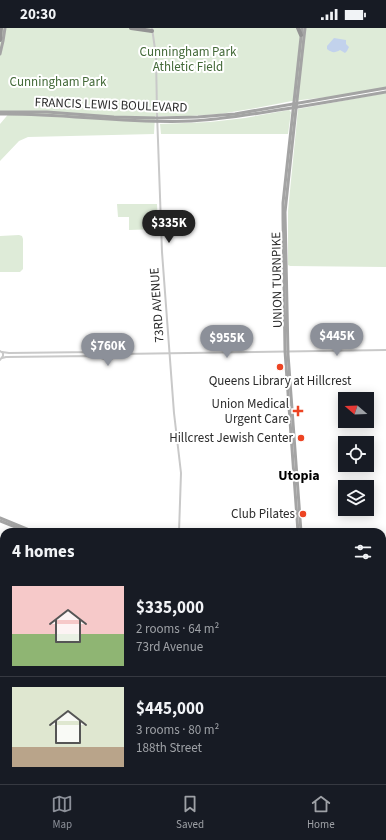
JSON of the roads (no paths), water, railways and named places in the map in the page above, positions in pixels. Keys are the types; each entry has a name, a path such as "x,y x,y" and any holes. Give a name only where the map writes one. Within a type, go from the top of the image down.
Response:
{"highway":[{"path":"131,28 152,29"},
{"path":"298,28 301,35"},
{"path":"0,40 2,29"}],"main road":[{"name":"UNION TURNPIKE","path":"300,528 286,351 286,212 302,28"},
{"name":"UNION TURNPIKE","path":"295,106 305,28"},
{"path":"0,54 2,29"},
{"name":"FRANCIS LEWIS BOULEVARD","path":"0,113 47,112 192,121 227,118 386,88"},
{"name":"FRANCIS LEWIS BOULEVARD","path":"295,106 386,92"},
{"path":"0,520 19,528"},
{"path":"0,520 23,528"}],"street":[{"name":"73RD AVENUE","path":"152,29 156,56 162,252 174,413 181,473 180,528"},
{"path":"1,359 3,355 1,351 9,353 93,352 108,347 120,354"},
{"path":"98,350 98,356"},
{"path":"115,350 115,358"},
{"path":"1,359 6,356 98,356 101,359 109,360 120,354 386,350"}],"water":[{"path":"334,38 346,40 346,44 349,47 345,53 340,50 334,52 327,49 327,46"}],"place":[{"name":"Queens Library at Hillcrest","path":"280,367"},
{"name":"Union Medical Urgent Care","path":"298,411"},
{"name":"Hillcrest Jewish Center","path":"301,438"},
{"name":"Club Pilates","path":"303,514"}],"district":[{"name":"Utopia","path":"299,476"}],"park label":[{"name":"Cunningham Park Athletic Field","path":"188,60"},
{"name":"Cunningham Park","path":"58,82"}]}
